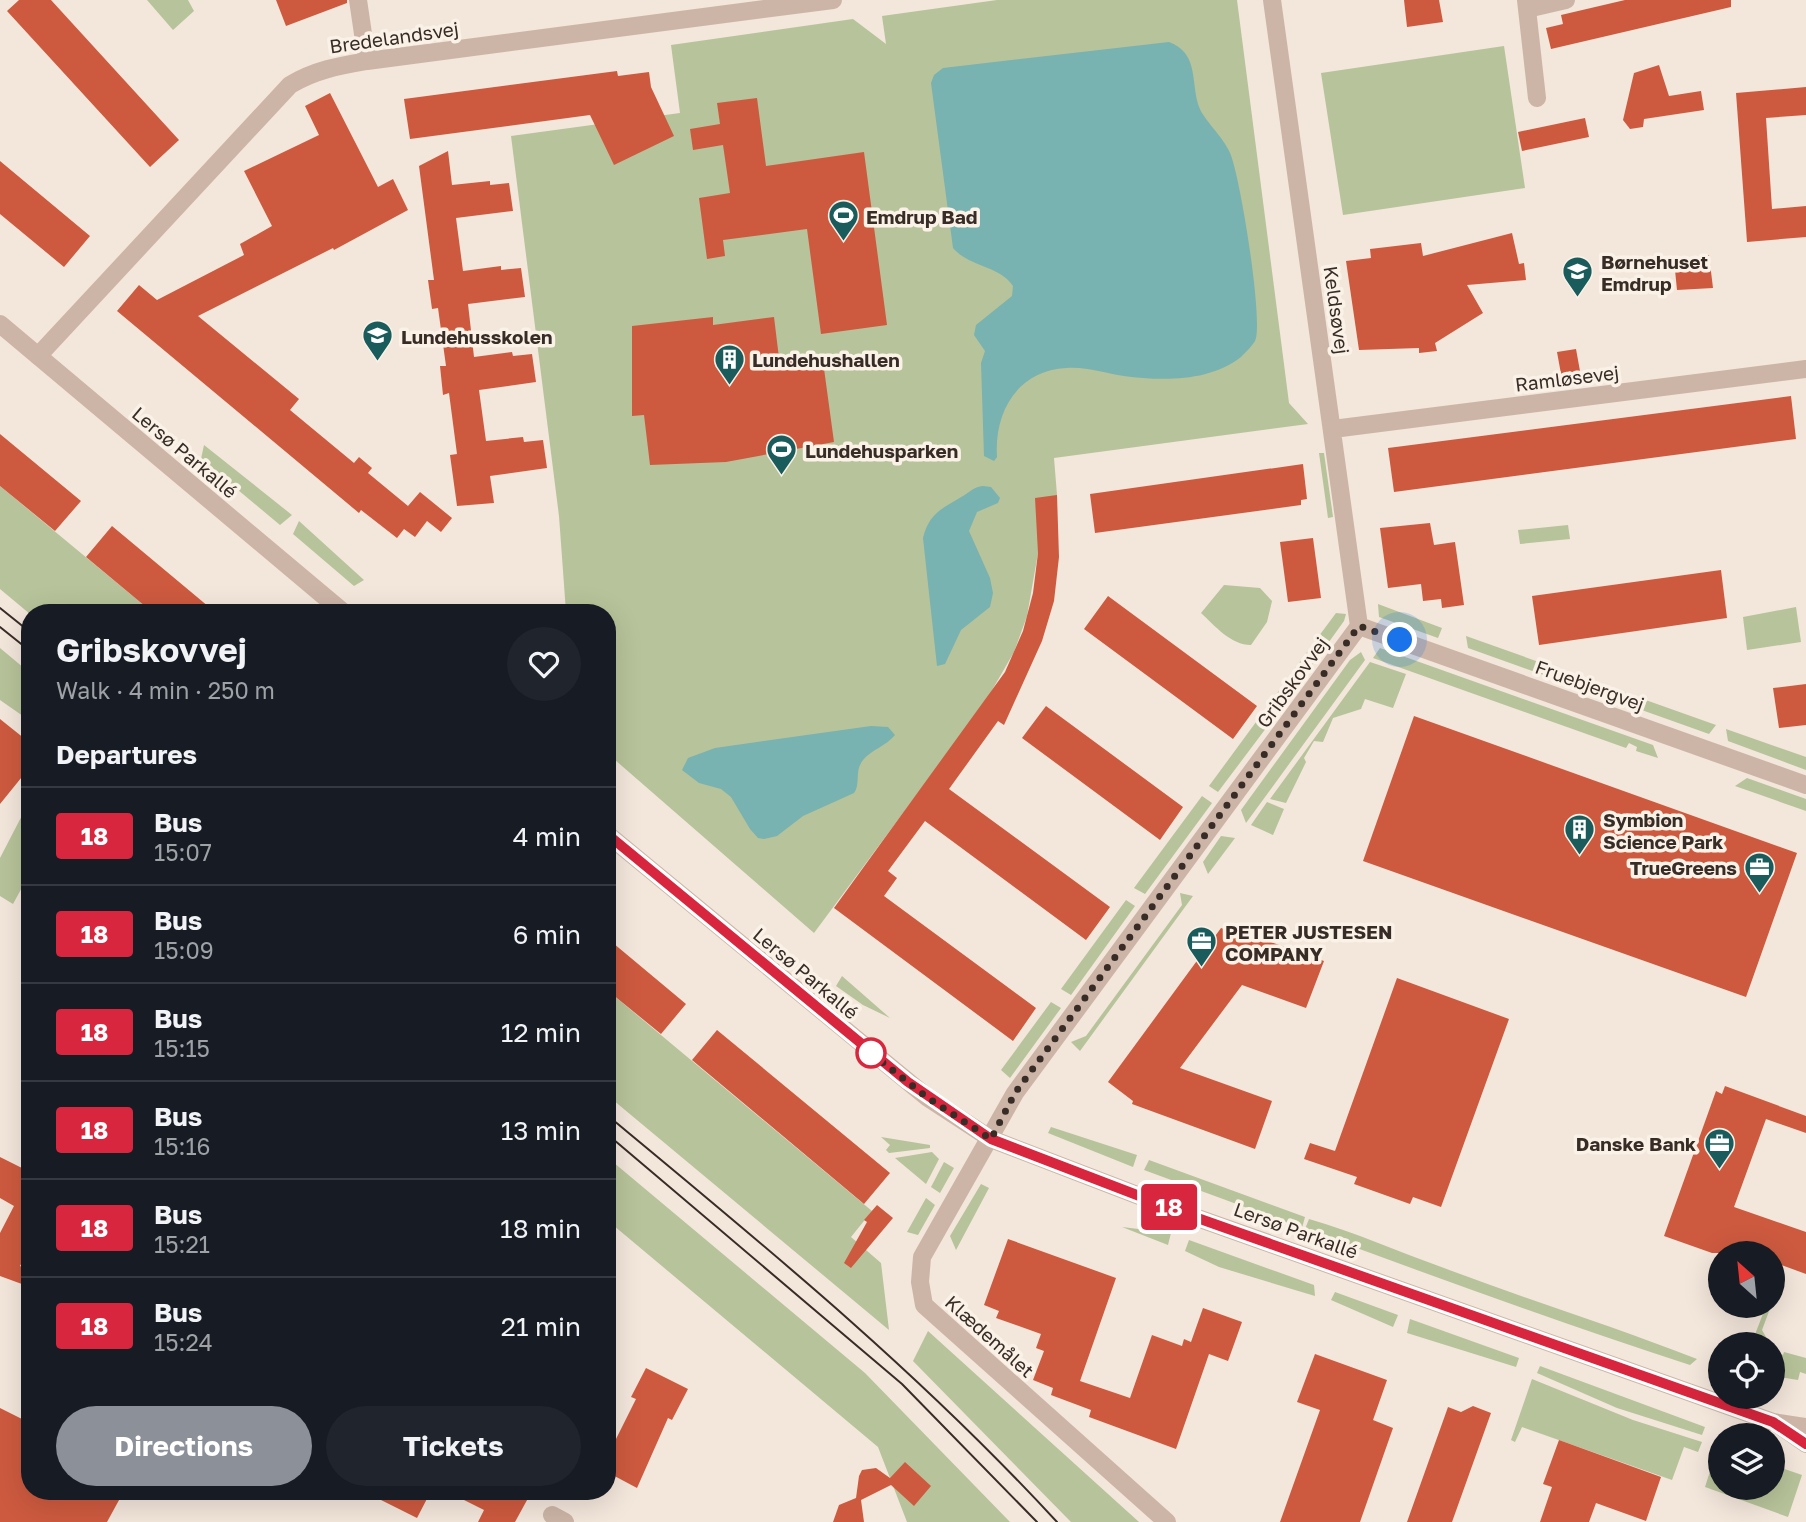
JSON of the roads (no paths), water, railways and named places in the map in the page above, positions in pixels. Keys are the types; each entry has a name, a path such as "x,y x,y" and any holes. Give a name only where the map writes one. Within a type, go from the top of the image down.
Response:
{"street":[{"path":"358,0 367,61"},
{"name":"Keldsøvej","path":"1272,0 1359,626"},
{"path":"1537,98 1527,5 1566,0"},
{"name":"Bredelandsvej","path":"38,356 137,254 290,85 324,68 823,1"},
{"name":"Lersø Parkallé","path":"0,324 333,604"},
{"name":"Ramløsevej","path":"1333,429 1806,369"},
{"name":"Fruebjergvej","path":"1359,626 1806,785"},
{"name":"Gribskovvej","path":"991,1139 1015,1093 1359,626"},
{"name":"Lersø Parkallé","path":"616,841 918,1090 991,1139 1189,1215 1773,1422 1806,1427"},
{"name":"Klædemålet","path":"991,1139 922,1257 919,1282 924,1305 1167,1522"},
{"name":"Lersø Parkallé","path":"1773,1422 1806,1444"}],"water":[{"path":"1169,42 1185,53 1189,60 1200,110 1230,153 1245,217 1254,279 1257,329 1255,341 1241,357 1228,365 1185,378 1154,379 1073,368 1049,371 1034,377 1012,397 1005,410 994,461 984,456 981,363 985,351 974,335 976,325 1012,296 1013,286 1000,274 967,259 953,248 931,83 934,75 943,68"},
{"path":"977,487 991,487 1000,498 998,503 977,512 969,531 990,578 993,593 990,607 961,630 945,664 937,666 923,538 929,523 938,512"},
{"path":"871,726 888,727 895,735 860,764 854,793 803,816 777,836 758,838 731,797 721,789 699,783 682,770 688,758 715,748"}],"tram line":[{"path":"0,608 21,625"},
{"path":"0,627 21,644"},
{"path":"616,1123 895,1361 1057,1522"},
{"path":"616,1142 902,1384 1037,1522"}],"place":[{"name":"Emdrup Bad","path":"843,243"},
{"name":"Børnehuset Emdrup","path":"1578,299"},
{"name":"Lundehusskolen","path":"378,363"},
{"name":"Lundehushallen","path":"729,386"},
{"name":"Lundehusparken","path":"782,477"},
{"name":"Symbion Science Park","path":"1580,857"},
{"name":"TrueGreens","path":"1760,894"},
{"name":"PETER JUSTESEN COMPANY","path":"1202,969"},
{"name":"Danske Bank","path":"1719,1170"}]}
